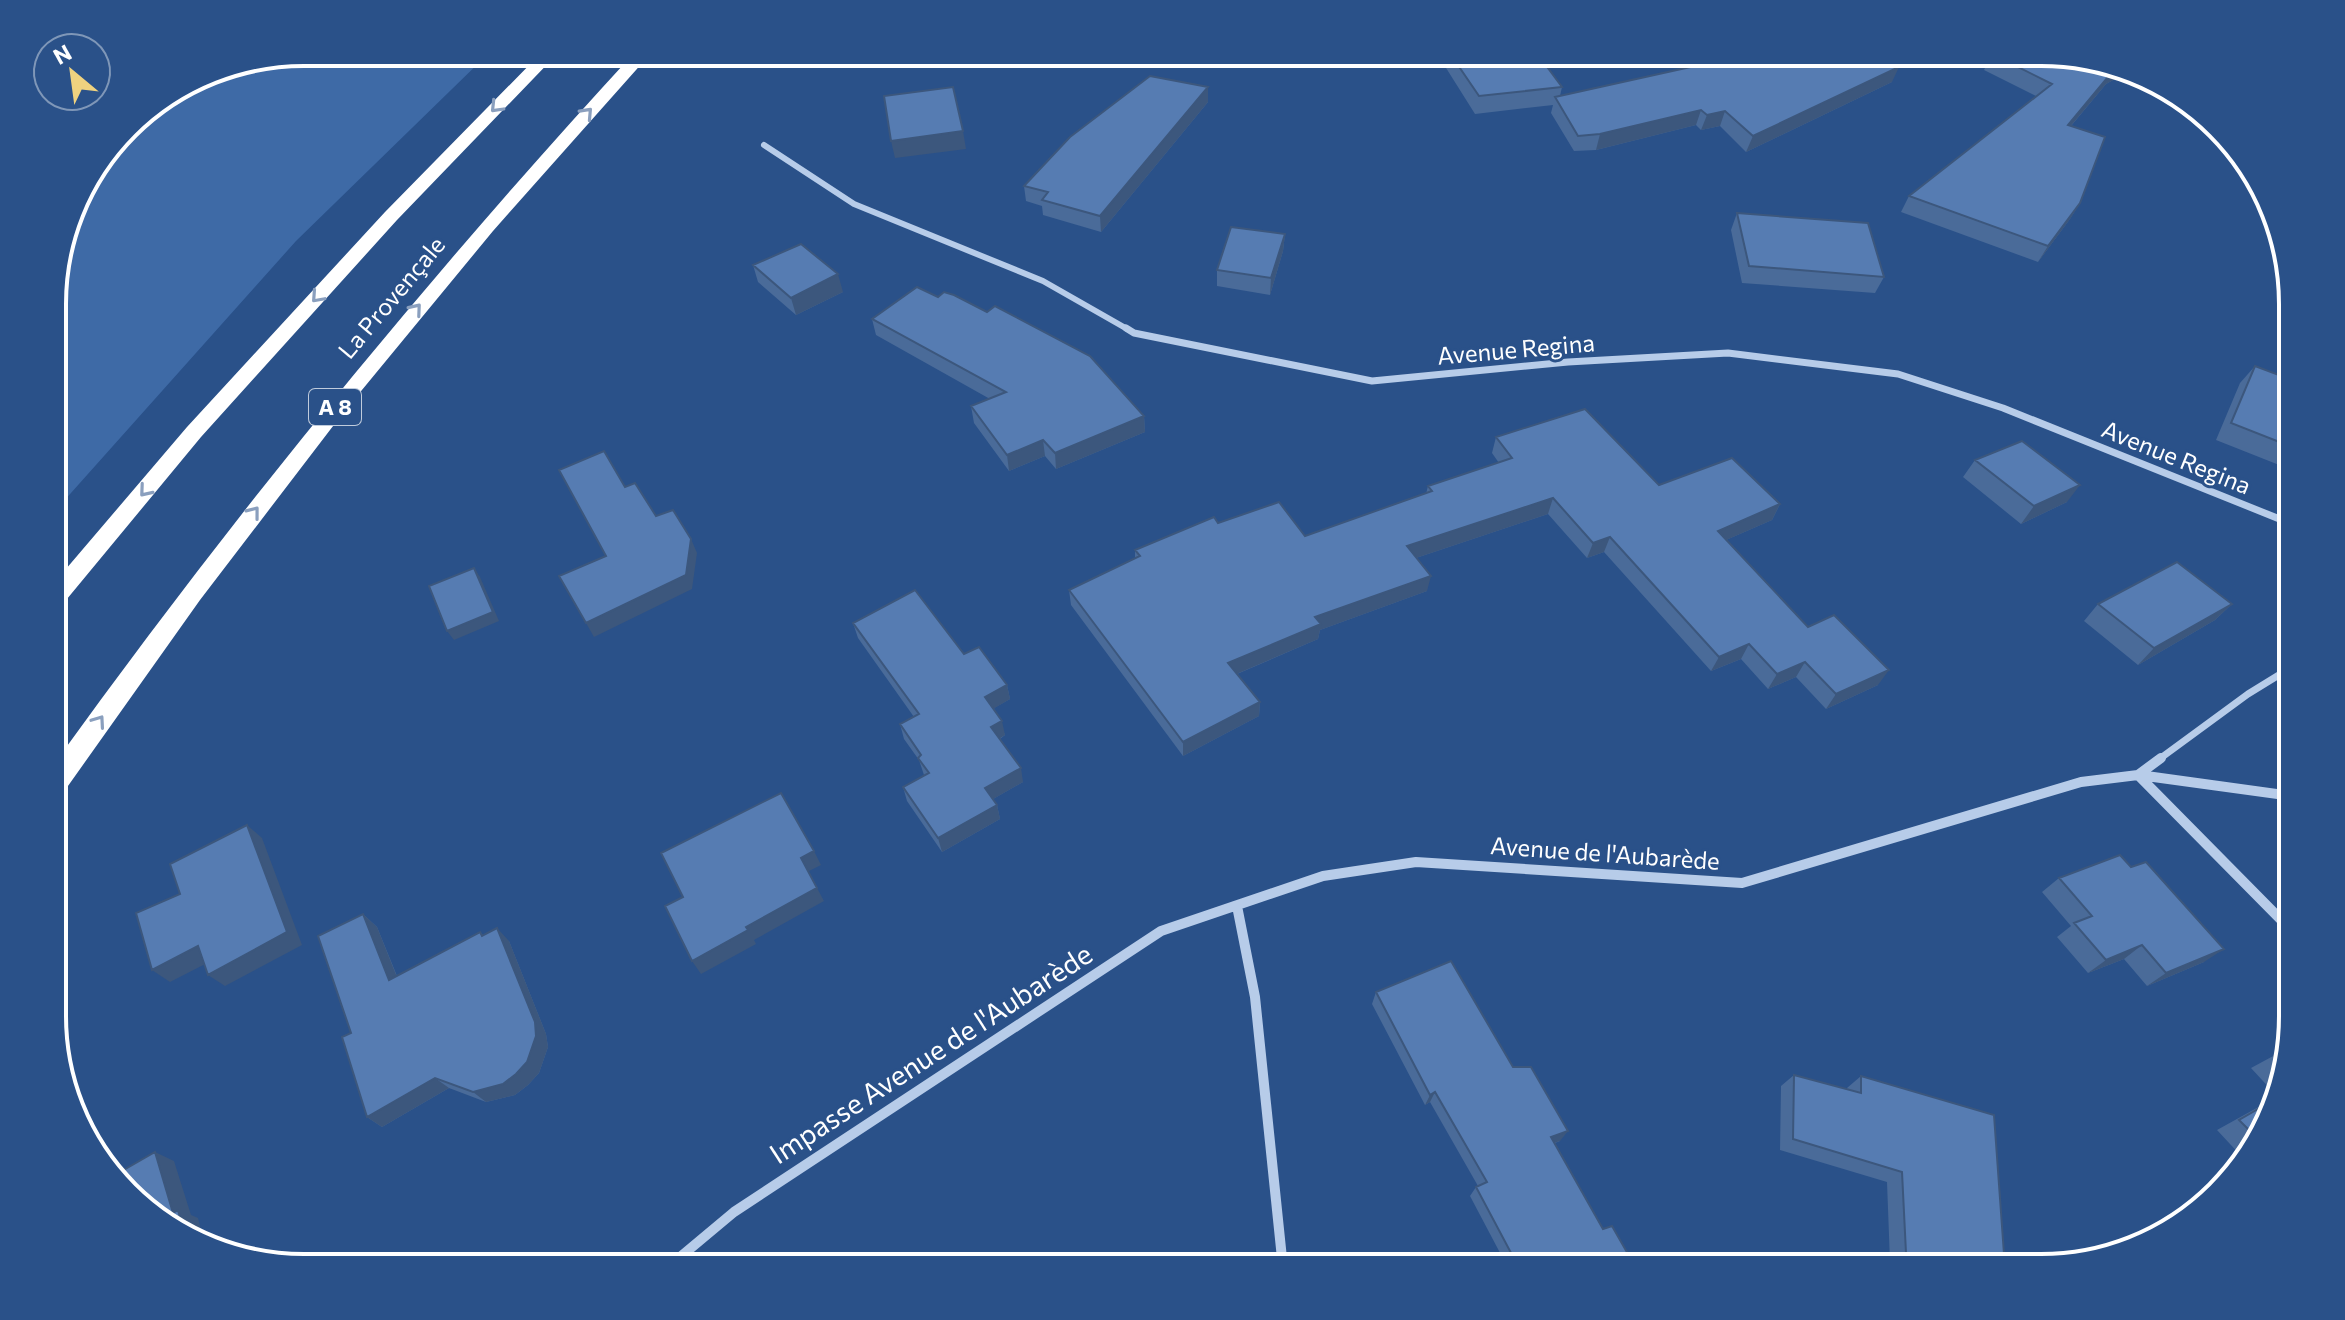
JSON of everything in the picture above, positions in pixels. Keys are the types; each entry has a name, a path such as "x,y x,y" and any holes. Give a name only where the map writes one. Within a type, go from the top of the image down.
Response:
{"highway":[{"path":"66,585 204,420 391,216 537,67"},
{"name":"La Provençale","path":"66,768 143,656 355,381 542,161 630,67"}],"street":[{"name":"Avenue Regina","path":"764,145 854,204 1043,281 1134,333 1372,381 1568,362 1728,353 1898,374 2003,408 2278,518"},
{"name":"Avenue de l'Aubarède","path":"1237,906 1323,876 1416,862 1742,883 2081,782 2138,775 2278,676"},
{"path":"2138,775 2278,794"},
{"path":"2138,775 2278,917"},
{"path":"1237,906 1255,997 1281,1253"},
{"name":"Impasse Avenue de l'Aubarède","path":"684,1254 734,1212 1161,931 1237,906"}],"shaded area":[{"path":"288,67 475,67 296,241 66,499 68,273 79,227 91,199 125,147 159,115 185,98 213,84 257,71"}],"building":[{"path":"1459,66 1547,66 1562,87 1479,96"},
{"path":"1694,66 1899,67 1753,136 1725,111 1707,115 1701,110 1600,134 1578,136 1555,97"},
{"path":"2016,66 2072,68 2109,76 2068,125 2105,137 2080,203 2048,246 1909,196 2052,84"},
{"path":"1150,76 1208,87 1100,216 1042,200 1048,192 1024,186 1070,137"},
{"path":"953,87 963,131 891,141 884,96"},
{"path":"1737,213 1868,223 1884,277 1749,266"},
{"path":"1231,227 1285,234 1271,278 1217,270"},
{"path":"801,244 838,274 791,298 753,265"},
{"path":"917,287 938,297 944,292 954,295 987,312 995,306 1090,356 1144,416 1055,453 1043,440 1007,455 971,406 1006,392 872,319"},
{"path":"2255,366 2278,375 2278,441 2231,423"},
{"path":"1585,409 1659,485 1732,458 1780,504 1718,531 1808,627 1834,615 1889,670 1836,694 1805,662 1777,674 1749,644 1719,657 1610,537 1593,543 1553,498 1407,546 1431,576 1315,617 1321,624 1228,663 1260,702 1183,742 1069,590 1140,556 1135,550 1214,517 1218,523 1279,502 1305,536 1432,491 1428,486 1512,458 1496,437"},
{"path":"2022,441 2080,485 2034,506 1975,460"},
{"path":"604,451 625,487 635,483 656,516 673,510 691,539 686,575 586,623 559,576 606,556 559,470"},
{"path":"2177,562 2232,604 2154,648 2098,604"},
{"path":"474,568 493,612 447,631 429,586"},
{"path":"915,590 964,654 979,647 1007,685 985,697 1002,721 991,727 1021,768 985,788 997,805 938,838 903,787 929,773 900,724 919,714 853,623"},
{"path":"781,793 814,851 801,858 817,888 692,961 665,906 683,897 661,853"},
{"path":"247,825 287,932 208,975 198,946 152,970 136,913 180,894 170,864"},
{"path":"2120,855 2131,867 2146,862 2224,949 2166,973 2142,945 2106,960 2074,923 2092,916 2059,878"},
{"path":"363,914 389,980 480,932 482,936 497,928 535,1022 536,1036 527,1062 516,1074 503,1084 473,1092 435,1078 367,1117 342,1037 351,1033 318,936"},
{"path":"1451,961 1513,1067 1531,1067 1568,1131 1551,1137 1603,1229 1612,1226 1628,1253 1511,1253 1476,1187 1487,1182 1435,1092 1430,1095 1376,992"},
{"path":"1794,1075 1861,1093 1861,1076 1994,1115 2004,1253 1906,1253 1902,1172 1793,1139"},
{"path":"2259,1108 2249,1130 2239,1120"},
{"path":"155,1152 173,1213 178,1210 180,1219 159,1205 123,1170"}]}
